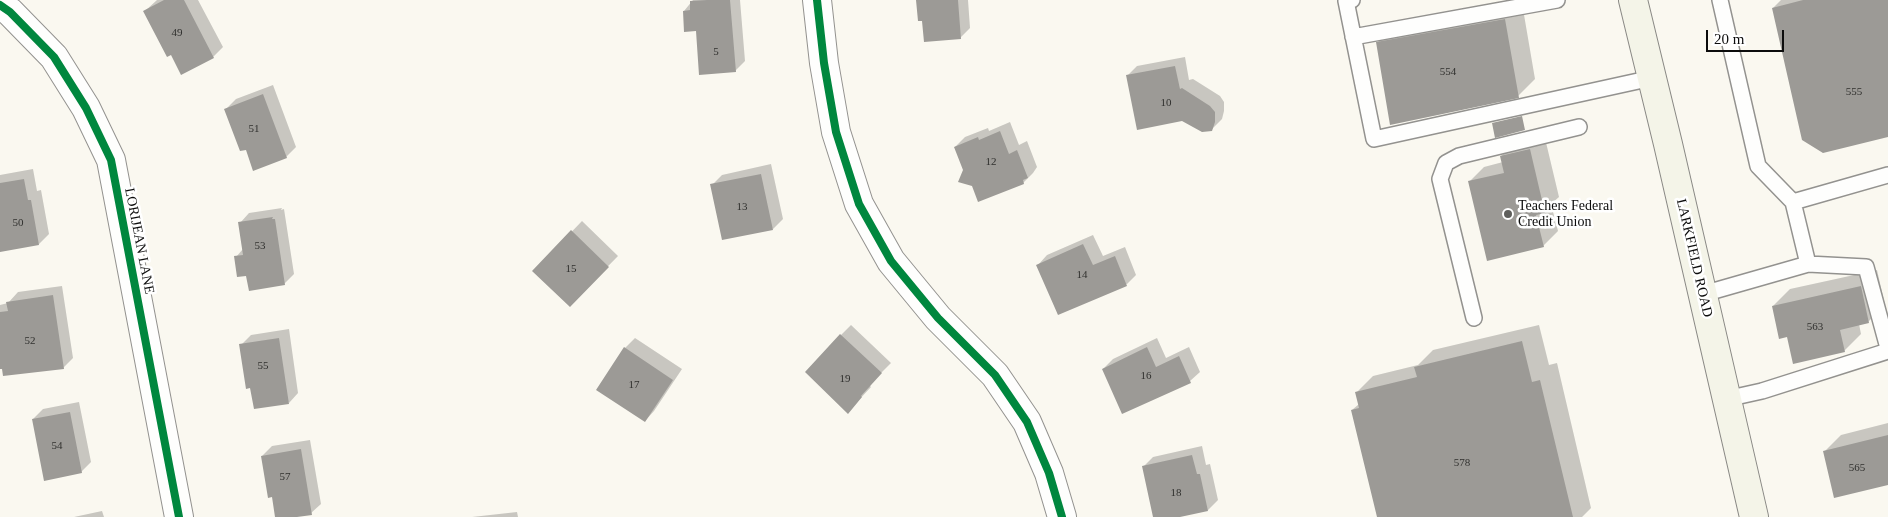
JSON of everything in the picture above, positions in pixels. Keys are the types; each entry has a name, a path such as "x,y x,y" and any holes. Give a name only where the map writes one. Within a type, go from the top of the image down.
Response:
{"main road":[{"name":"LARKFIELD ROAD","path":"1633,0 1754,517"}],"street":[{"path":"817,0 824,63 836,132 859,204 891,261 938,318 994,375 1027,422 1049,473 1062,517"},
{"name":"LORIJEAN LANE","path":"0,5 10,12 54,57 86,108 111,160 179,517"}],"lane":[{"path":"1352,0 1346,1 1374,139 1652,78"},
{"path":"1354,37 1558,0"},
{"path":"1720,0 1758,166 1793,202 1808,264"},
{"path":"1474,318 1440,179 1446,163 1459,156 1579,127"},
{"path":"1793,202 1888,176"},
{"path":"1703,294 1808,264 1866,267 1888,349 1762,392 1726,399"}],"building":[{"path":"164,0 184,0 214,58 181,75 171,55 167,57 143,11"},
{"path":"730,0 736,72 699,75 696,31 684,32 683,11 690,10 690,1"},
{"path":"916,0 958,0 961,39 924,42 922,21 918,21"},
{"path":"1803,0 1888,0 1888,137 1823,153 1802,140 1772,8"},
{"path":"1505,19 1519,98 1390,125 1376,42"},
{"path":"1175,66 1180,89 1182,88 1210,106 1215,112 1215,122 1212,131 1202,132 1182,121 1137,130 1126,75"},
{"path":"263,94 287,158 253,171 246,150 240,151 224,109"},
{"path":"1522,116 1525,130 1495,138 1492,123"},
{"path":"1000,131 1009,154 1017,150 1028,178 1023,180 1024,184 978,202 972,186 958,182 963,170 954,147 978,137 979,140"},
{"name":"Teachers Federal Credit Union","path":"1530,149 1545,213 1536,215 1544,247 1487,261 1468,181 1504,173 1500,156"},
{"path":"761,174 773,230 722,240 710,184"},
{"path":"24,179 28,200 31,200 39,245 0,252 0,183"},
{"path":"273,217 272,219 275,219 285,285 249,291 246,276 237,277 234,256 243,255 238,222"},
{"path":"571,230 609,267 570,307 532,271"},
{"path":"1083,244 1093,265 1115,256 1127,286 1058,315 1036,265"},
{"path":"1861,286 1869,323 1840,330 1845,352 1793,364 1787,337 1779,339 1772,306"},
{"path":"53,295 64,369 3,376 2,369 0,369 0,312 8,311 6,302"},
{"path":"840,334 882,373 848,414 805,372"},
{"path":"279,338 289,404 254,409 250,388 246,389 239,344"},
{"path":"1522,341 1532,382 1540,380 1573,517 1377,517 1351,410 1359,408 1355,392 1417,377 1414,367"},
{"path":"624,347 673,380 645,422 596,390"},
{"path":"1147,347 1156,367 1179,356 1191,383 1122,414 1102,369"},
{"path":"70,412 82,473 44,481 32,419"},
{"path":"1888,435 1888,485 1834,498 1823,451"},
{"path":"301,449 312,515 275,517 272,497 268,498 261,456"},
{"path":"1192,455 1197,474 1200,474 1208,511 1180,517 1153,517 1142,466"}],"cycle path":[{"path":"817,0 824,63 836,132 859,204 891,261 938,318 995,375 1027,422 1049,473 1062,517"},
{"path":"0,5 10,12 54,57 86,108 111,160 179,517"}],"place":[{"name":"Teachers Federal Credit Union","path":"1508,214"}]}
